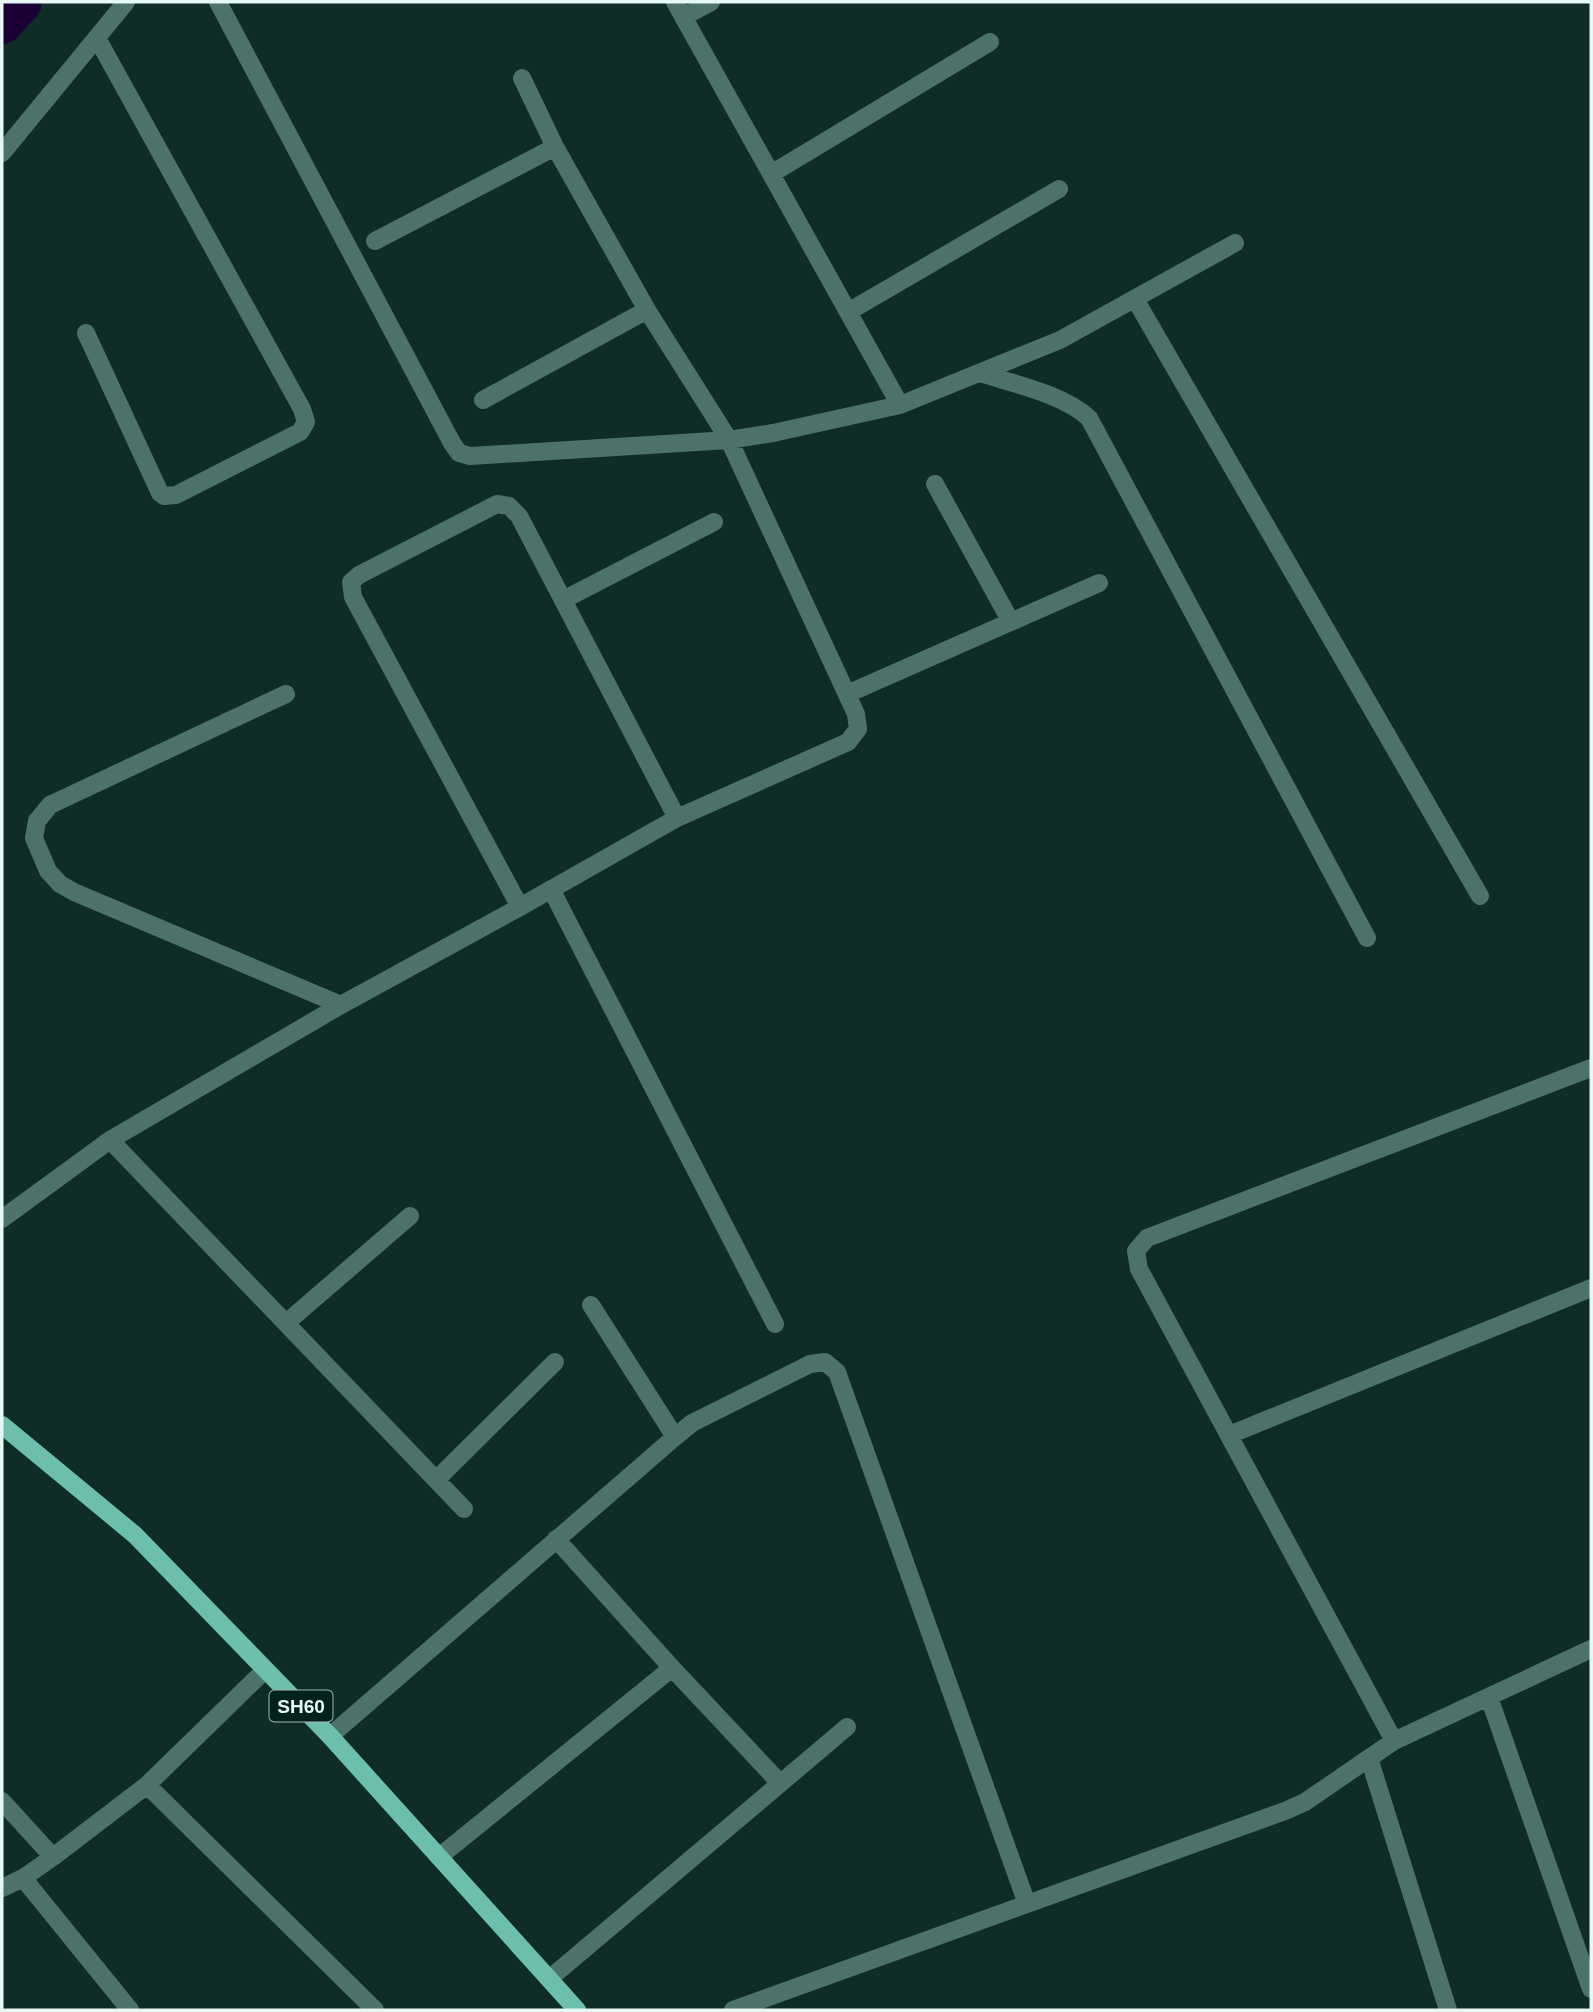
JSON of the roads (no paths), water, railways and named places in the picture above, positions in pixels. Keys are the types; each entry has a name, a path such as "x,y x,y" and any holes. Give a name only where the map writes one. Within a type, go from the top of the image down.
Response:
{"main road":[{"name":"SH60","path":"2,1425 135,1535 330,1736 577,2010"}],"street":[{"path":"2,153 126,2"},
{"path":"218,2 452,443 459,453 470,456 729,440 900,405 1060,340 1235,243"},
{"path":"710,2 679,9 900,405"},
{"path":"86,333 160,493 164,496 176,495 300,432 306,422 302,410 97,38"},
{"path":"771,174 990,42"},
{"path":"2,1219 110,1140 341,1005 677,818 848,742 858,729 856,714 729,440 647,310 555,147 522,78"},
{"path":"375,241 555,147"},
{"path":"848,312 1059,189"},
{"path":"1135,299 1480,896"},
{"path":"483,400 647,310"},
{"path":"980,373 1062,400 1079,408 1090,418 1367,938"},
{"path":"934,484 1011,622"},
{"path":"520,907 353,597 351,582 359,575 497,504 509,506 519,516 677,818"},
{"path":"563,600 714,522"},
{"path":"847,694 1099,583"},
{"path":"286,694 50,805 37,821 34,838 48,871 60,884 74,892 341,1005"},
{"path":"551,889 775,1324"},
{"path":"1394,1741 1139,1269 1136,1251 1147,1238 1591,1068"},
{"path":"110,1140 464,1509"},
{"path":"286,1323 410,1216"},
{"path":"1229,1435 1591,1288"},
{"path":"591,1304 675,1437"},
{"path":"436,1480 555,1362"},
{"path":"330,1736 692,1423 810,1364 825,1362 837,1372 1027,1904"},
{"path":"556,1539 780,1783"},
{"path":"733,2010 1285,1811 1305,1802 1394,1741 1591,1648"},
{"path":"439,1857 672,1668"},
{"path":"2,1888 23,1878 53,1857 147,1785 265,1670"},
{"path":"1489,1697 1591,1990"},
{"path":"549,1979 847,1727"},
{"path":"1369,1758 1448,2010"},
{"path":"147,1785 375,2010"},
{"path":"2,1801 53,1857"},
{"path":"23,1878 130,2010"}],"waterway":[{"path":"2,23 21,2"}]}
